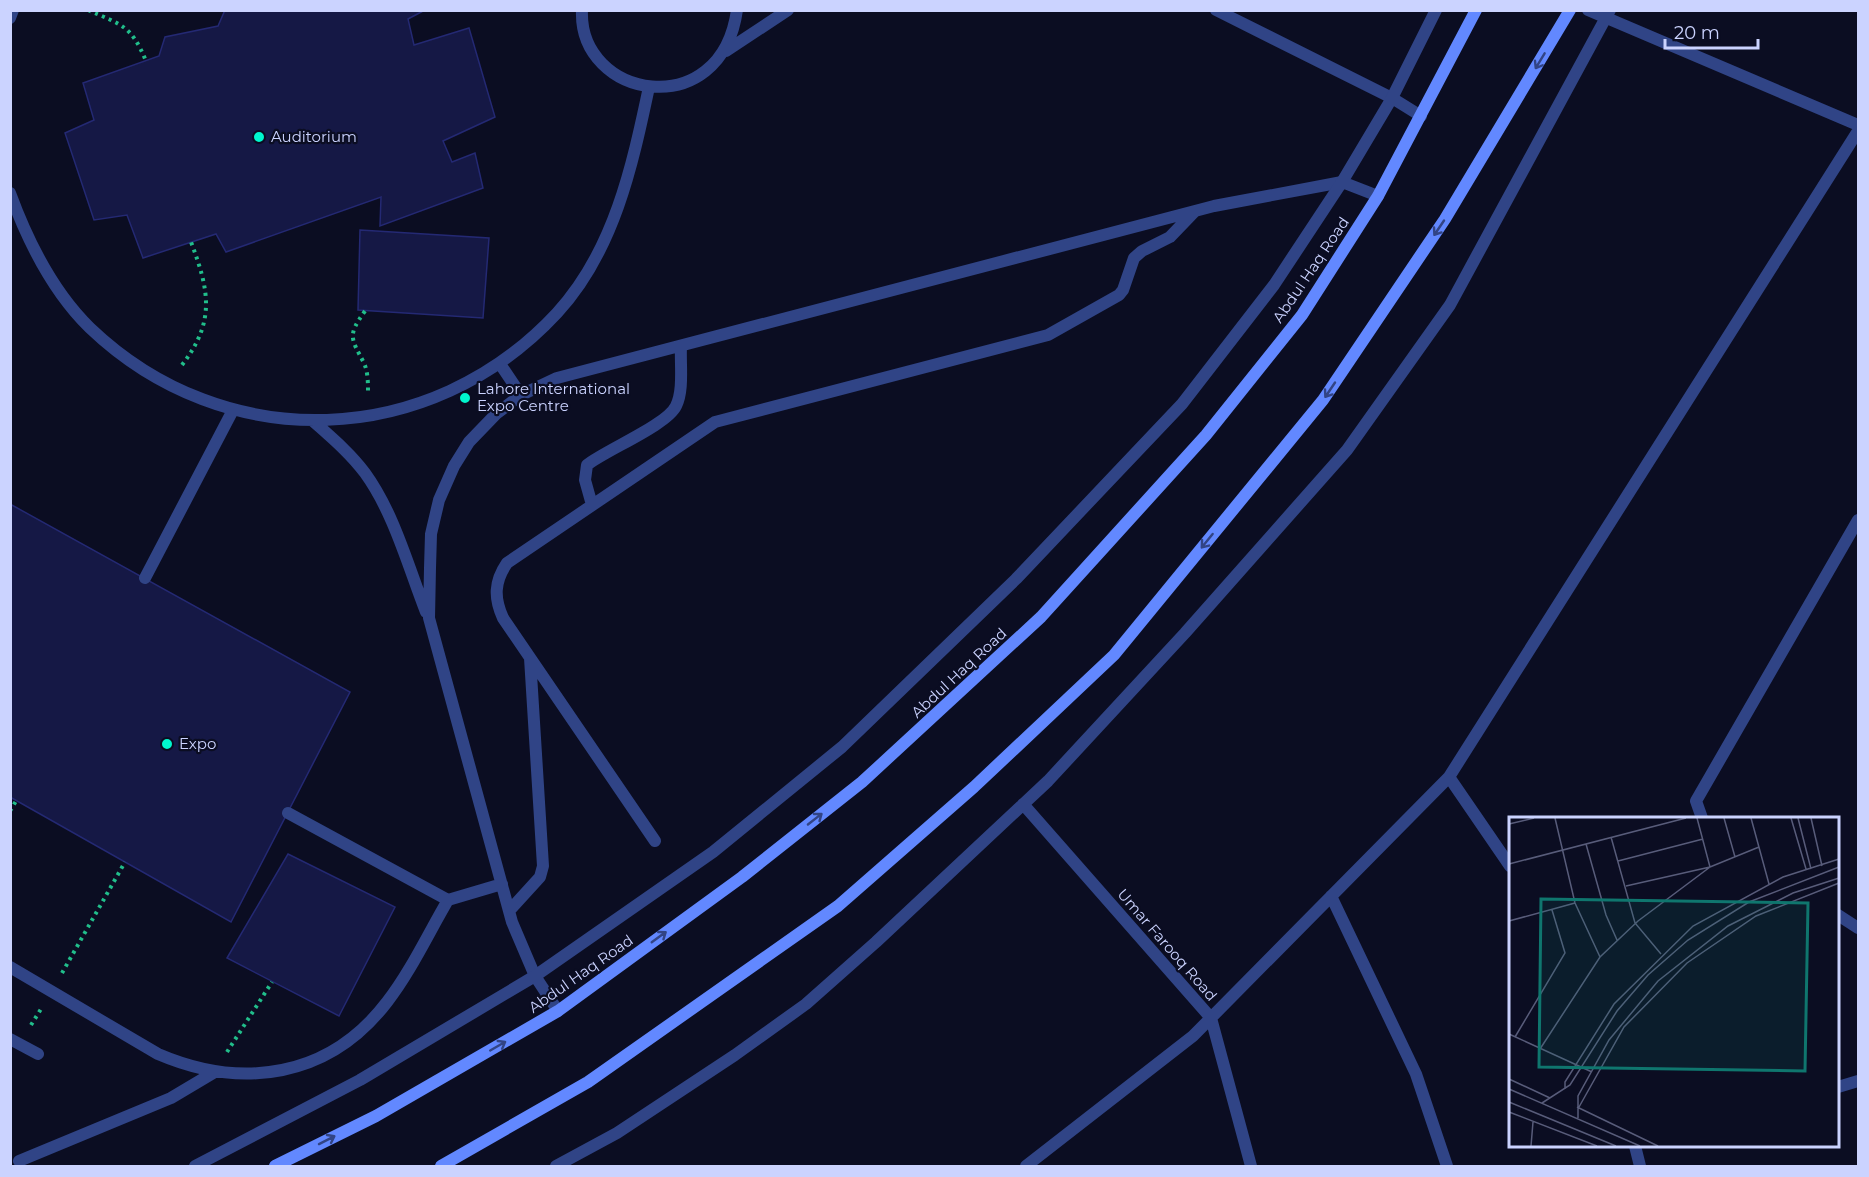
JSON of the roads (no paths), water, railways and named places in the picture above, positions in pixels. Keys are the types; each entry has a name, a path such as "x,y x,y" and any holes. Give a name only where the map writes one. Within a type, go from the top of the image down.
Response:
{"main road":[{"name":"Abdul Haq Road","path":"275,1167 376,1116 558,1011 742,877 862,782 1041,617 1206,435 1302,315 1378,196 1476,10"},
{"path":"441,1167 588,1082 838,906 974,787 1114,655 1323,400 1445,219 1569,10"}],"street":[{"path":"10,18 13,10"},
{"path":"582,10 587,38 597,56 611,71 629,81 649,87 672,87 693,80 711,68 725,52 788,10"},
{"path":"725,52 734,32 737,10"},
{"path":"195,1167 360,1080 535,976 712,852 842,747 1016,579 1182,404 1274,285 1342,182 1392,98 1436,10"},
{"path":"1588,10 1608,14 1858,125"},
{"path":"1216,11 1392,98 1421,116"},
{"path":"556,1167 627,1127 735,1055 806,1004 876,942 1023,804 1185,633 1347,450 1450,305 1608,14"},
{"path":"10,193 26,236 54,284 89,327 132,363 166,384 233,410 272,418 313,421 368,417 422,404 473,381 500,364 558,312 592,265 617,214 634,157 649,87"},
{"path":"1026,1167 1193,1036 1449,777 1858,131"},
{"path":"429,618 431,534 439,500 454,466 469,442 496,414 521,395 557,378 1196,211 1342,182 1378,196"},
{"path":"655,841 503,618 496,602 496,586 500,573 507,563 715,422 1048,335 1119,295 1123,290 1134,258 1142,250 1170,237 1196,211"},
{"path":"592,505 585,480 587,465 662,420 677,406 681,346"},
{"path":"500,364 521,395"},
{"path":"145,578 233,410"},
{"path":"313,421 344,448 366,474 385,508 429,618 509,911 535,976 558,1011"},
{"path":"1701,817 1696,801 1858,520"},
{"path":"509,911 540,877 543,866 529,656"},
{"path":"1449,777 1509,865"},
{"name":"Umar Farooq Road","path":"1023,804 1211,1018 1251,1167"},
{"path":"288,813 448,900"},
{"path":"10,967 158,1054 182,1064 213,1072 240,1075 275,1072 308,1063 345,1044 369,1024 388,1001 448,900 502,884"},
{"path":"1331,896 1416,1074 1447,1167"},
{"path":"1839,916 1858,928"},
{"path":"15,1041 38,1053"},
{"path":"19,1161 171,1098 213,1072"},
{"path":"1839,1087 1858,1081"},
{"path":"1640,1147 1640,1167"}],"place":[{"name":"Auditorium","path":"259,137"},
{"name":"Lahore International Expo Centre","path":"465,398"},
{"name":"Expo","path":"167,744"}]}
